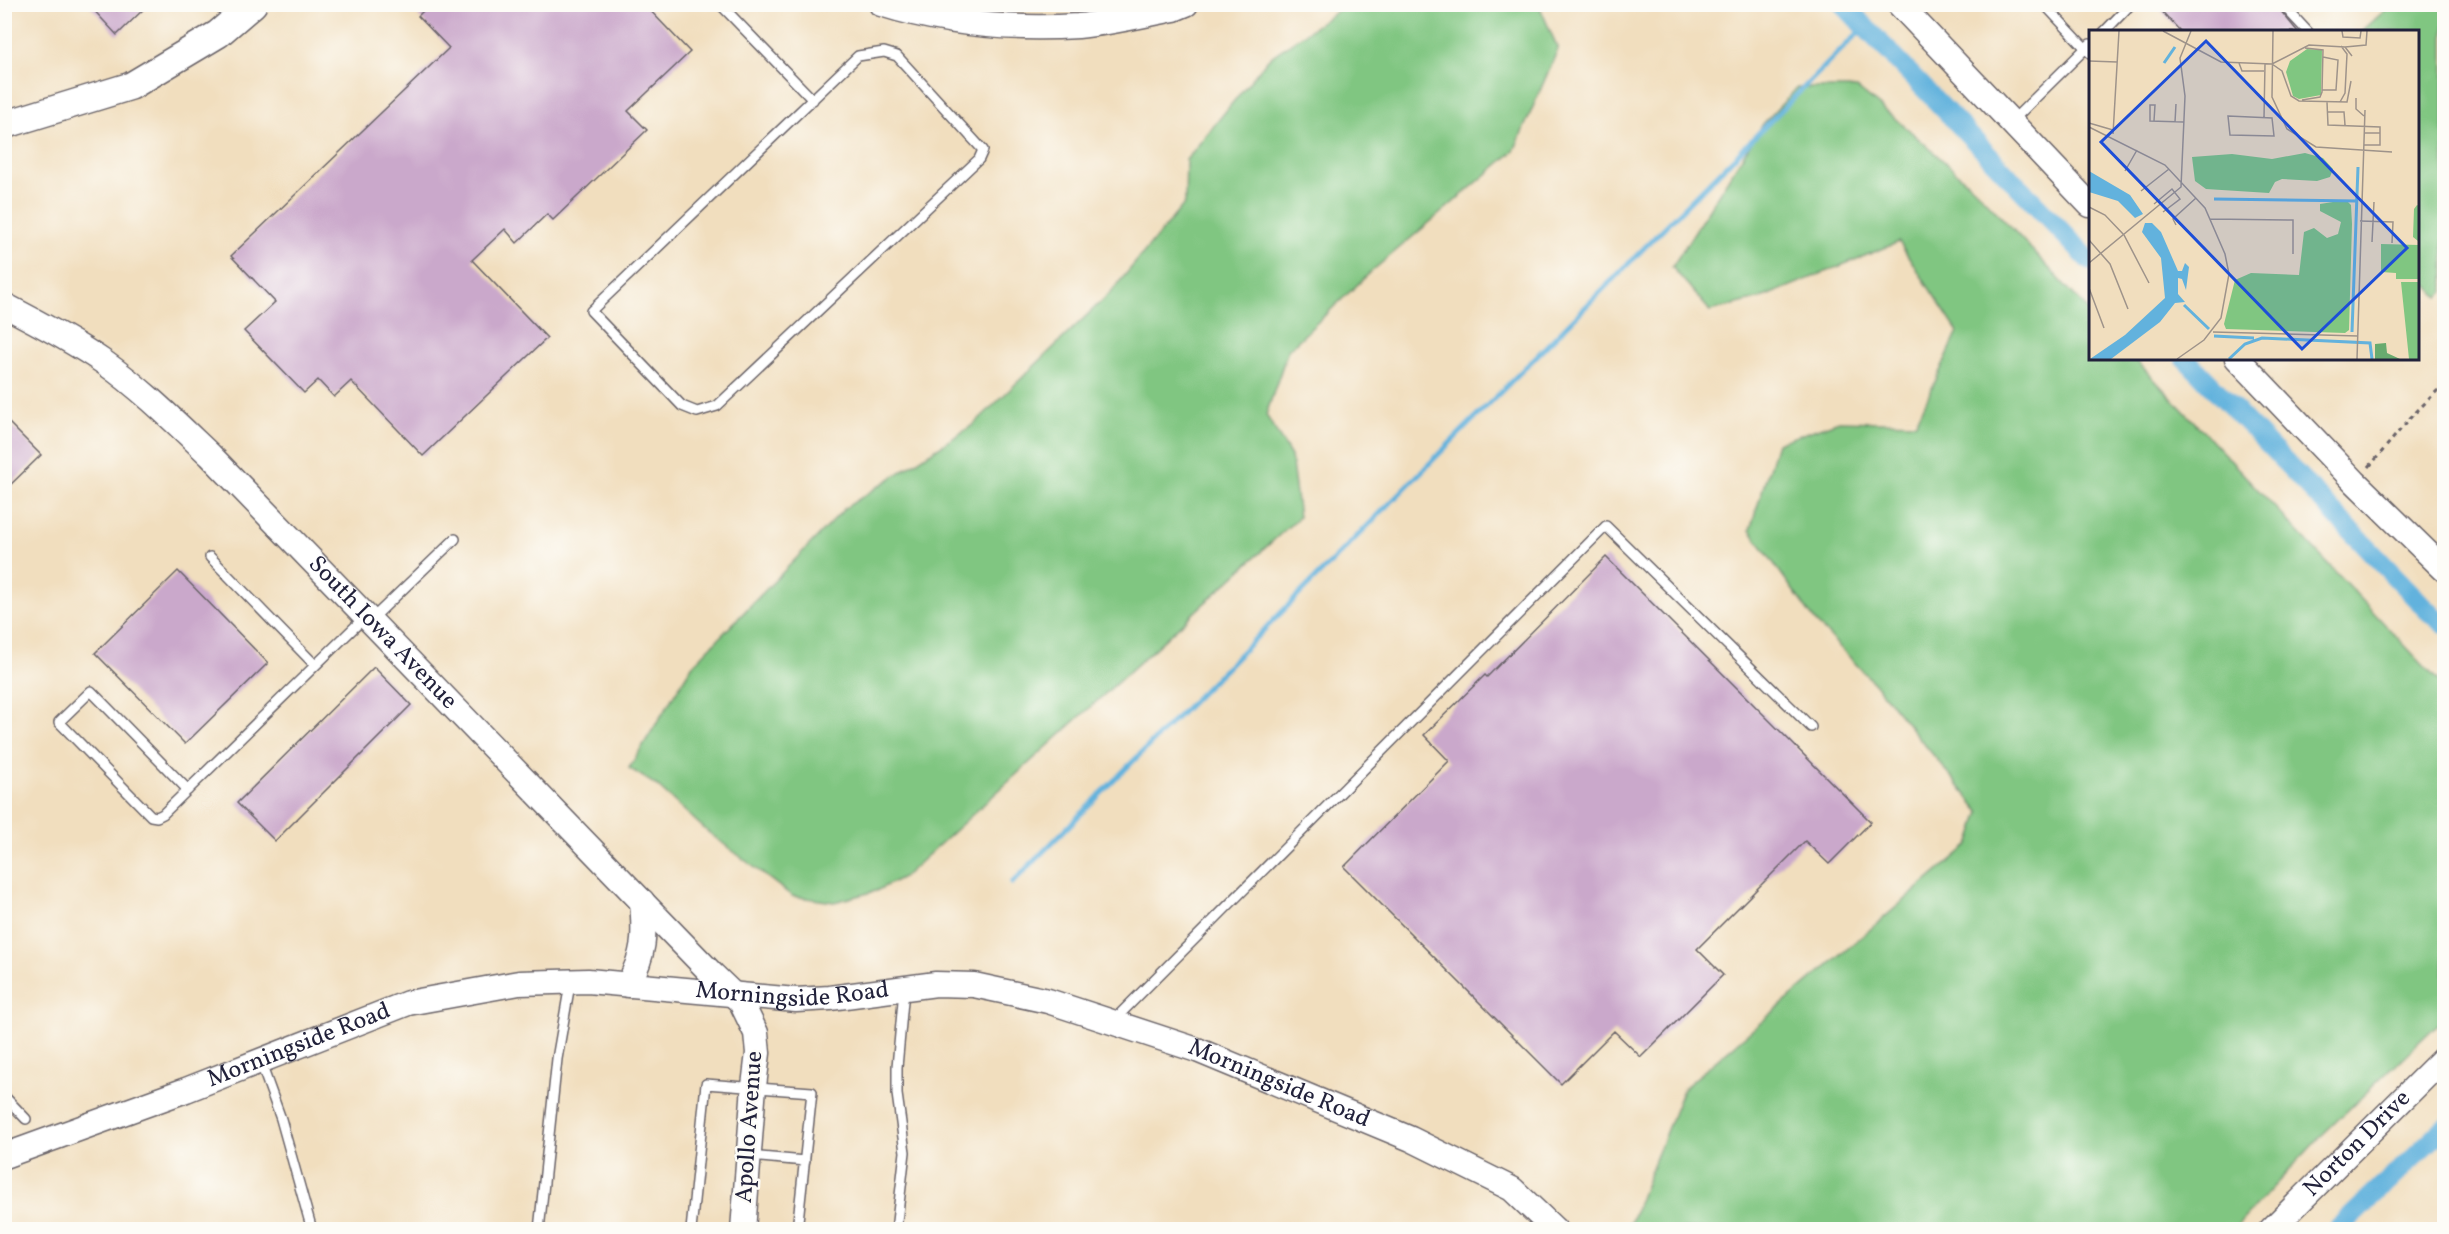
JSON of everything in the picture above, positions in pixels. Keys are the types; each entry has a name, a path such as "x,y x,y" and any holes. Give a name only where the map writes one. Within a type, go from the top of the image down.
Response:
{"main road":[{"path":"4,125 131,86 219,34 253,4"}],"street":[{"path":"882,4 904,12 959,22 1019,27 1080,26 1174,9 1186,4"},
{"path":"1899,4 2089,203"},
{"name":"South Iowa Avenue","path":"4,305 50,329 104,363 157,405 210,455 734,995"},
{"path":"2239,360 2355,482 2445,569"},
{"path":"628,985 639,964 645,935 642,901"},
{"name":"Morningside Road","path":"4,1156 260,1061 408,1003 519,983 570,982 628,985 796,1000 830,998 936,984 974,985 1048,1001 1197,1050 1411,1139 1512,1189 1555,1230"},
{"name":"Apollo Avenue","path":"734,995 741,1002 756,1033 758,1053 743,1230"},
{"name":"Norton Drive","path":"2271,1230 2445,1058"}],"lane":[{"path":"720,4 813,100"},
{"path":"2011,122 2089,49 2044,4"},
{"path":"2106,30 2131,4"},
{"path":"2283,4 2306,30"},
{"path":"884,52 891,54 897,56 983,150 978,159 717,406 697,412 682,406 591,311 813,100 858,56 884,52"},
{"path":"1112,1022 1606,526 1811,728"},
{"path":"188,790 91,691 59,722 151,816 157,817 188,790 315,665 455,539"},
{"path":"210,557 315,665"},
{"path":"539,1230 556,1059 570,982"},
{"path":"896,1230 905,1152 897,1094 904,988"},
{"path":"260,1061 281,1119 312,1230"},
{"path":"691,1230 706,1084 812,1092 797,1230"},
{"path":"4,1096 26,1119"},
{"path":"750,1155 805,1161"}],"path":[{"path":"2355,482 2411,417 2445,384"}],"green space":[{"path":"1346,5 1539,5 1558,49 1514,151 1372,271 1288,350 1266,415 1291,456 1299,517 905,876 876,891 834,902 792,896 708,832 656,785 629,768 692,666 845,508 973,425 1111,292 1185,203 1186,160 1268,59"},
{"path":"2391,5 2444,5 2444,292 2439,297 2419,276 2419,30 2363,30"},
{"path":"1797,88 1857,88 1908,129 1977,191 2089,311 2089,360 2136,360 2444,687 2444,1018 2322,1135 2234,1229 1628,1229 1683,1089 1969,845 1980,812 1874,683 1815,621 1750,530 1777,443 1839,421 1916,423 1958,332 1899,242 1761,298 1710,311 1672,267 1763,124"}],"building":[{"path":"88,4 149,4 117,35"},
{"path":"430,4 644,4 690,52 628,111 647,130 553,220 547,214 517,243 505,229 472,260 547,338 423,456 351,381 334,397 318,380 304,393 244,331 275,302 231,256 449,48 418,16"},
{"path":"2155,4 2275,4 2296,30 2179,30"},
{"path":"4,418 41,455 4,491"},
{"path":"1606,557 1871,822 1829,864 1805,841 1697,949 1723,975 1641,1057 1614,1031 1561,1084 1344,867 1449,761 1424,735 1485,675 1487,677"},
{"path":"178,571 268,663 185,744 95,653"},
{"path":"374,667 411,705 275,841 237,803"}],"waterway":[{"path":"1843,4 2089,260"},
{"path":"1012,883 1865,26"},
{"path":"2187,360 2428,611 2444,624"},
{"path":"2337,1230 2444,1128"}]}
